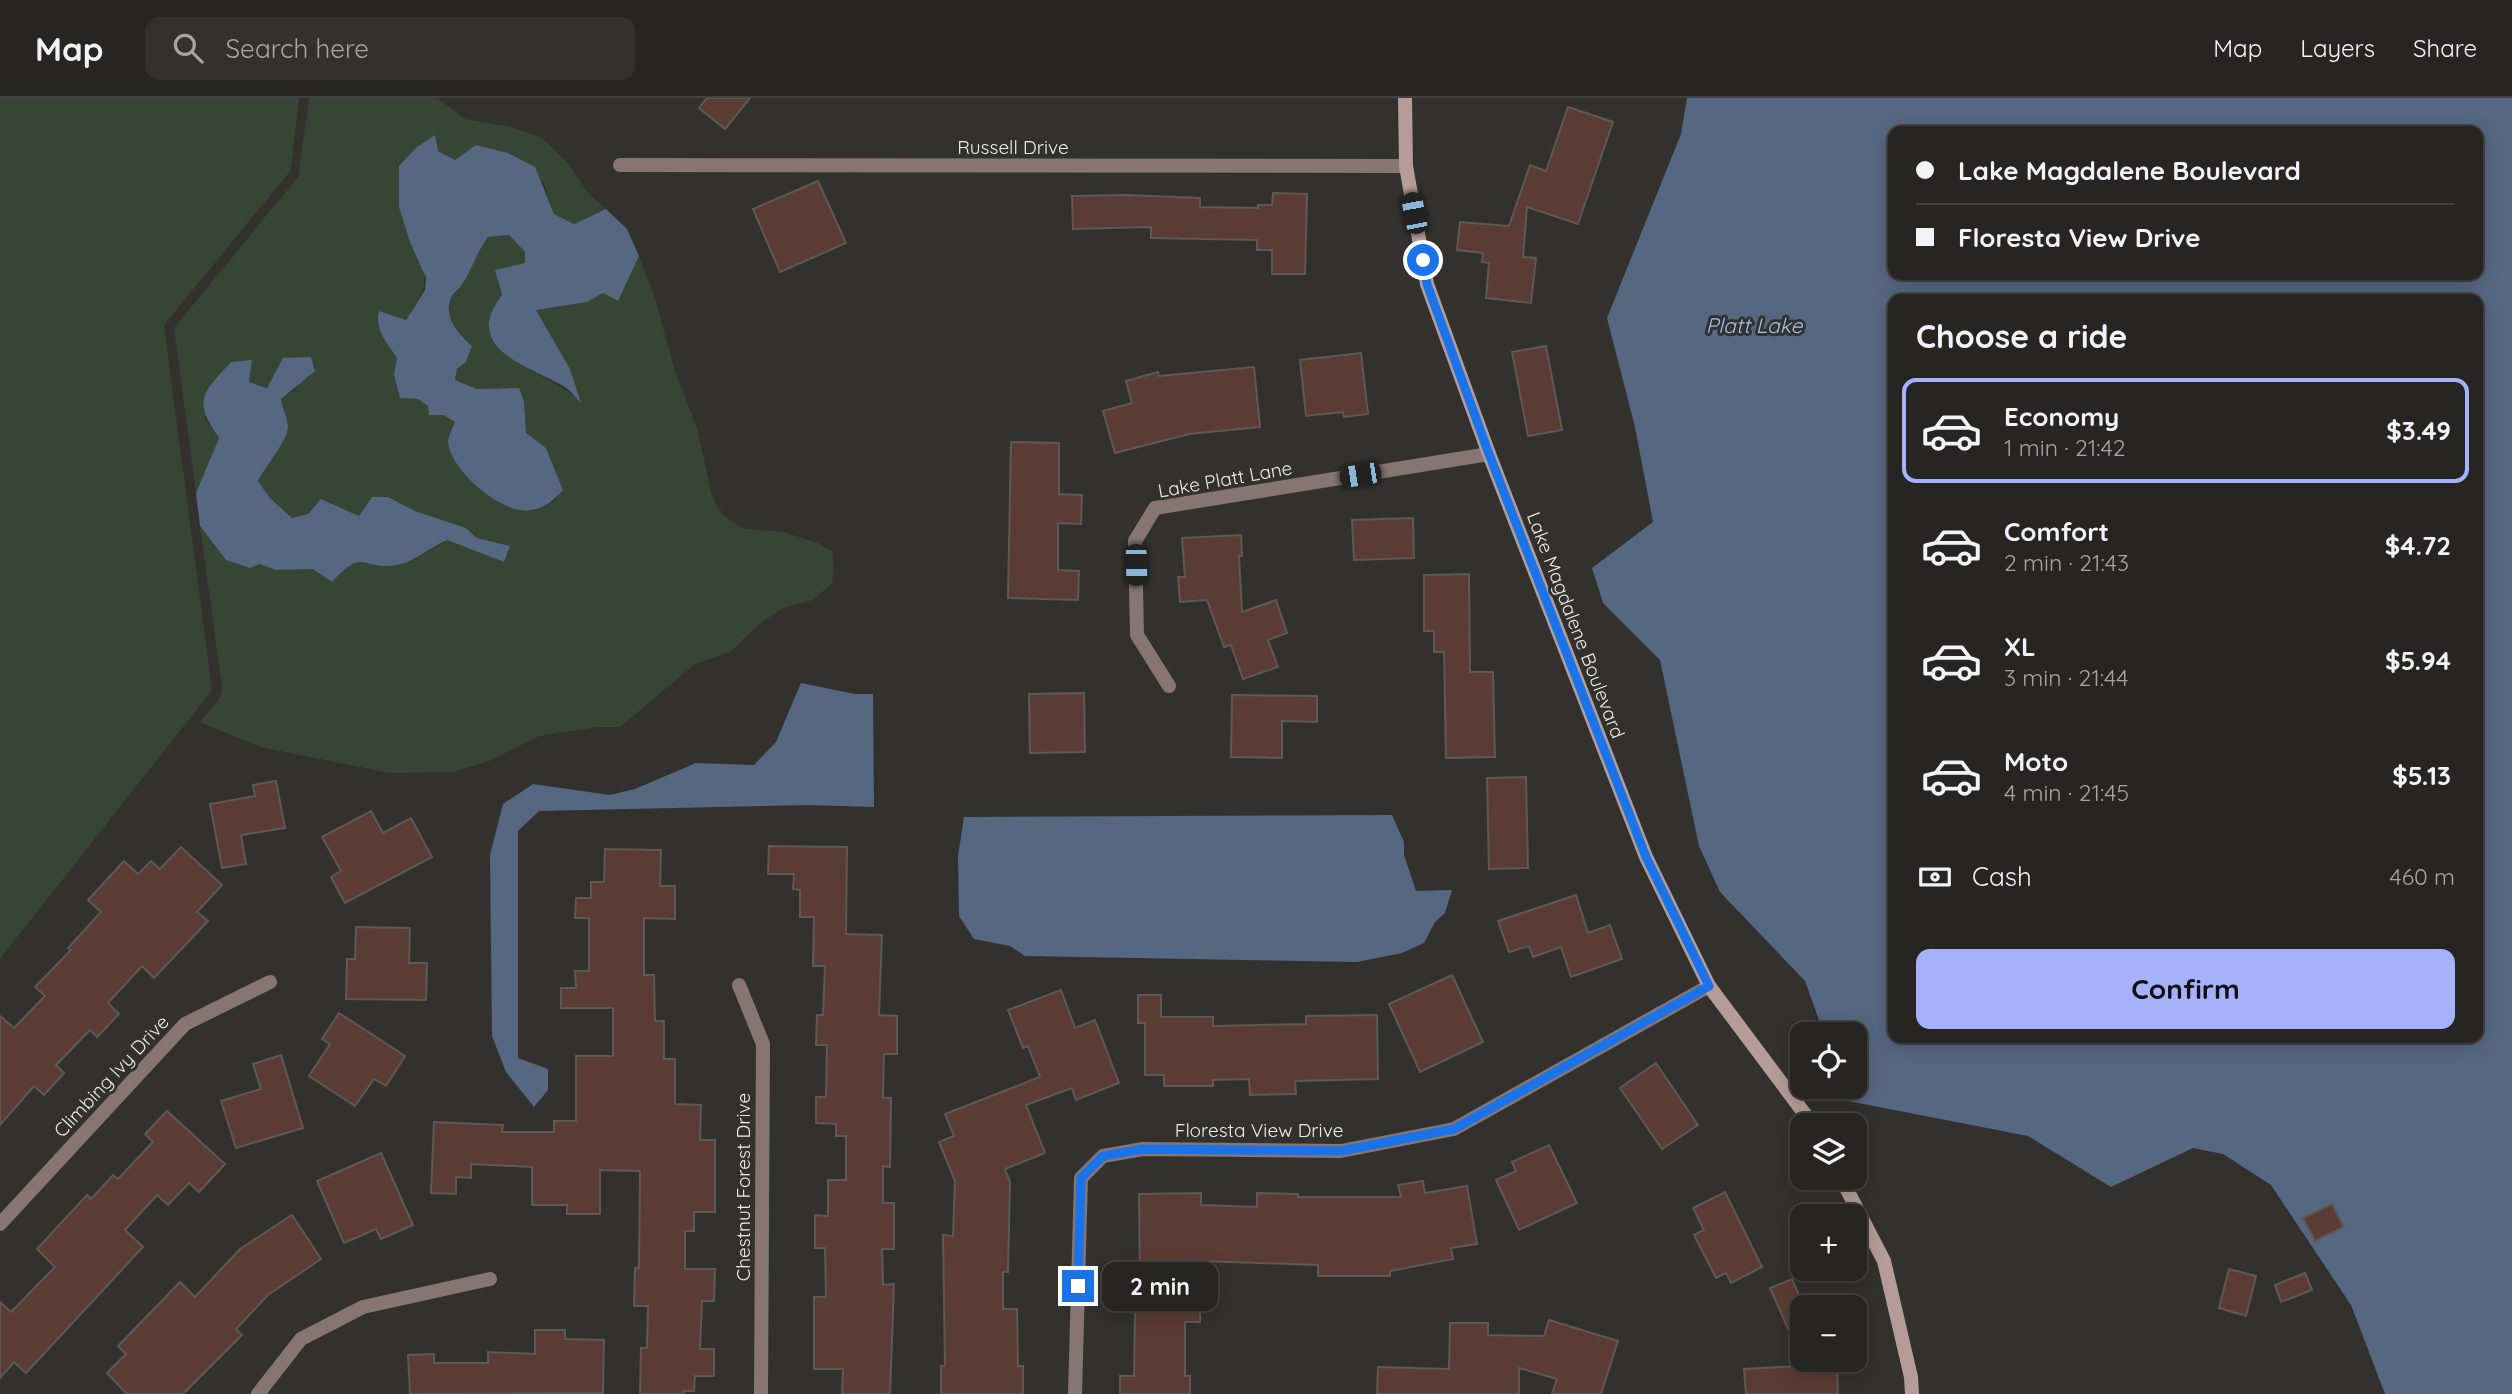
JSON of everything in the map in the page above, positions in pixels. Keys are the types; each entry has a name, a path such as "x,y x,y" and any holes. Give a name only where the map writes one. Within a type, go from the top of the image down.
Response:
{"street":[{"name":"Lake Magdalene Boulevard","path":"1405,98 1406,166 1427,284 1489,454 1646,857 1709,986 1804,1113"},
{"name":"Russell Drive","path":"620,166 1406,166"},
{"name":"Lake Platt Lane","path":"1168,685 1137,635 1135,541 1155,508 1489,454"},
{"name":"Climbing Ivy Drive","path":"0,1223 185,1024 270,982"},
{"name":"Chestnut Forest Drive","path":"739,985 763,1044 761,1394"},
{"name":"Floresta View Drive","path":"1075,1394 1081,1178 1103,1156 1143,1149 1341,1151 1454,1129 1709,986"},
{"path":"1847,1190 1884,1261 1911,1377 1912,1394"},
{"path":"258,1394 301,1339 363,1307 490,1279"}],"green space":[{"path":"0,98 299,98 291,170 164,325 212,690 0,959"},
{"path":"309,98 437,98 465,119 512,127 542,138 567,162 589,194 606,209 574,224 554,214 543,182 456,160 438,151 410,242 422,266 423,289 406,320 379,311 378,324 382,336 397,358 394,374 418,399 456,422 447,439 530,511 553,502 563,490 546,448 526,433 524,401 519,388 477,389 455,380 457,369 466,362 472,346 451,319 451,298 465,279 488,237 509,235 525,252 525,264 508,267 498,286 502,295 490,316 490,333 498,347 512,359 580,401 570,369 536,310 587,302 603,293 618,301 639,256 655,298 675,371 697,428 712,496 718,507 723,515 742,528 783,532 818,543 832,551 832,583 813,600 783,608 762,622 730,652 695,664 620,727 598,727 539,736 489,761 453,772 390,773 260,747 200,722 220,698 222,688 200,526 226,560 259,564 277,570 313,569 332,582 348,564 360,560 385,565 417,558 447,540 504,562 510,546 477,538 466,528 415,511 388,497 359,516 321,499 308,514 292,518 270,498 258,481 287,432 288,424 281,399 297,389 283,359 268,388 249,382 204,418 219,438 196,493 174,328 298,177"}],"water":[{"name":"Platt Lake","path":"1687,98 2512,98 2512,1394 2385,1394 2351,1305 2271,1185 2223,1154 2193,1148 2111,1187 2028,1136 1848,1101 1847,1099 1867,1099 1867,1022 1820,1022 1805,981 1720,892 1699,846 1660,660 1603,603 1592,568 1653,522 1635,427 1607,318 1681,134"},
{"path":"435,135 438,151 455,160 476,145 508,153 535,167 554,214 574,224 606,209 627,229 639,256 618,301 603,293 587,302 536,310 570,369 581,403 565,387 518,363 494,342 489,329 491,314 502,295 495,270 525,263 525,252 509,235 488,237 465,280 451,298 451,319 472,346 466,362 457,369 455,380 477,389 519,388 524,401 526,433 546,448 563,490 549,503 536,509 519,510 506,506 480,489 451,453 448,442 455,422 444,415 429,415 428,406 418,399 400,398 394,374 397,358 378,324 379,311 406,320 425,290 426,278 410,242 399,207 399,166 417,147"},
{"path":"311,357 315,371 281,399 288,424 287,432 258,481 270,498 292,518 308,514 321,499 359,516 372,497 388,497 415,511 466,528 477,538 510,546 504,562 447,540 416,558 397,565 357,562 332,582 313,569 277,570 259,564 250,568 226,560 200,526 196,493 219,438 206,414 204,397 231,362 252,360 249,382 267,388 283,358"},
{"path":"801,683 855,694 873,694 874,807 808,805 539,811 518,831 518,1058 548,1069 548,1090 534,1107 506,1072 492,1036 490,855 503,804 533,784 610,795 635,789 696,763 754,765 776,742"},
{"path":"1392,815 1404,842 1404,855 1416,891 1452,890 1445,913 1435,922 1424,943 1402,953 1357,962 1025,956 1010,946 974,939 959,916 958,856 964,817"}],"building":[{"path":"707,98 750,98 725,129 699,108"},
{"path":"1568,107 1613,122 1578,224 1527,207 1523,257 1536,258 1531,303 1486,298 1489,263 1482,262 1483,253 1457,250 1460,222 1509,226 1530,165 1546,171"},
{"path":"818,181 846,243 780,272 753,209"},
{"path":"1273,193 1307,194 1305,274 1272,274 1272,250 1257,250 1257,240 1151,238 1151,227 1073,229 1072,196 1200,198 1200,207 1258,208 1258,205 1272,205"},
{"path":"1546,346 1562,430 1528,436 1512,352"},
{"path":"1361,353 1368,414 1344,417 1343,412 1306,416 1300,360"},
{"path":"1254,367 1260,427 1189,434 1115,453 1103,411 1132,403 1126,381 1158,372 1159,376"},
{"path":"1011,442 1059,443 1059,494 1082,495 1081,524 1058,523 1058,570 1079,571 1078,600 1008,598"},
{"path":"1413,518 1414,558 1354,560 1352,520"},
{"path":"1241,535 1242,556 1239,556 1242,612 1276,600 1287,633 1268,640 1278,667 1243,679 1231,645 1224,647 1207,600 1180,602 1178,577 1185,577 1182,538"},
{"path":"1469,574 1470,672 1493,672 1495,757 1446,758 1444,652 1434,652 1434,631 1424,631 1424,575"},
{"path":"1084,693 1085,752 1030,753 1029,694"},
{"path":"1232,695 1317,696 1317,722 1282,721 1282,758 1231,757"},
{"path":"1526,777 1528,868 1489,869 1487,778"},
{"path":"276,781 285,828 241,835 246,864 222,868 210,804 255,796 253,785"},
{"path":"371,811 383,833 411,818 432,857 345,903 331,877 341,871 322,837"},
{"path":"769,846 847,847 846,934 882,935 879,1015 897,1016 897,1054 884,1054 883,1098 891,1098 890,1167 883,1166 883,1203 894,1203 894,1249 882,1249 883,1285 894,1284 890,1394 842,1394 843,1369 814,1369 814,1297 826,1297 825,1248 815,1248 815,1215 828,1216 828,1180 846,1180 846,1136 836,1136 836,1124 816,1123 816,1097 826,1097 827,1045 816,1045 817,1015 823,1015 825,966 813,966 814,917 800,917 800,890 793,889 794,874 768,874"},
{"path":"181,847 222,885 197,912 208,921 154,978 142,966 108,1003 119,1014 97,1037 90,1030 56,1065 64,1073 44,1095 34,1086 0,1125 0,1016 14,1028 45,996 35,987 71,950 68,948 101,912 88,900 124,861 138,874 151,861 160,869"},
{"path":"605,849 661,850 660,886 675,886 675,919 644,918 644,975 654,975 655,1021 664,1021 664,1059 675,1059 675,1104 701,1105 700,1140 715,1140 715,1212 694,1212 694,1231 685,1231 685,1269 715,1269 714,1301 702,1301 700,1349 714,1349 714,1376 695,1376 694,1391 684,1391 684,1394 640,1394 641,1348 647,1348 648,1306 634,1306 635,1268 639,1268 640,1171 600,1170 600,1214 567,1214 567,1205 532,1205 532,1167 471,1164 471,1178 456,1177 456,1194 431,1193 434,1122 503,1125 502,1132 554,1132 554,1121 576,1121 576,1056 613,1056 613,1008 561,1008 561,988 576,988 575,971 589,971 589,918 575,918 576,898 591,898 591,882 604,882"},
{"path":"1576,895 1588,933 1610,925 1622,959 1571,977 1561,947 1533,957 1529,946 1509,952 1498,921"},
{"path":"356,927 410,928 409,963 427,963 426,1000 346,999 347,959 355,959"},
{"path":"1452,975 1483,1042 1420,1072 1389,1004"},
{"path":"1061,990 1075,1028 1095,1020 1119,1083 1076,1100 1072,1088 1026,1105 1045,1153 1005,1169 1010,1182 1008,1272 1003,1272 1003,1309 1017,1309 1018,1366 1023,1366 1023,1394 941,1394 941,1366 945,1366 943,1235 953,1236 955,1181 939,1142 954,1136 945,1114 1040,1077 1028,1046 1023,1048 1008,1010"},
{"path":"1138,995 1161,995 1161,1017 1213,1017 1213,1026 1306,1024 1306,1016 1377,1015 1378,1079 1295,1081 1296,1094 1250,1095 1249,1079 1213,1080 1213,1086 1164,1086 1164,1075 1145,1075 1145,1023 1138,1023"},
{"path":"339,1013 405,1056 386,1086 374,1079 355,1106 309,1076 330,1044 322,1039"},
{"path":"281,1055 303,1128 236,1148 221,1101 261,1089 253,1064"},
{"path":"1656,1063 1698,1125 1662,1149 1620,1088"},
{"path":"167,1111 225,1164 199,1192 189,1183 168,1205 157,1195 125,1230 143,1247 26,1373 14,1362 0,1378 0,1302 11,1312 55,1267 37,1249 87,1195 91,1199 113,1175 118,1179 153,1142 145,1134"},
{"path":"1549,1145 1577,1203 1519,1230 1496,1180 1516,1171 1512,1162"},
{"path":"381,1153 413,1225 381,1239 376,1229 344,1243 317,1181"},
{"path":"1423,1181 1425,1193 1467,1186 1477,1244 1451,1248 1453,1259 1390,1271 1390,1276 1318,1276 1318,1265 1201,1261 1200,1322 1185,1322 1185,1376 1190,1376 1190,1394 1120,1394 1120,1376 1134,1376 1135,1312 1122,1312 1123,1279 1140,1279 1139,1194 1201,1193 1201,1205 1257,1207 1257,1193 1298,1194 1298,1197 1401,1197 1398,1185"},
{"path":"1725,1192 1762,1267 1731,1283 1726,1273 1716,1278 1694,1235 1704,1230 1693,1208"},
{"path":"2332,1204 2344,1227 2315,1241 2303,1218"},
{"path":"292,1215 321,1259 268,1295 236,1329 242,1335 183,1394 127,1394 107,1373 126,1354 118,1346 180,1282 195,1297 240,1249"},
{"path":"2229,1269 2256,1276 2246,1316 2219,1308"},
{"path":"2305,1273 2312,1290 2281,1302 2275,1285"},
{"path":"1793,1281 1799,1295 1790,1295 1789,1331 1770,1288"},
{"path":"1549,1320 1618,1341 1601,1394 1552,1394 1557,1379 1519,1368 1519,1394 1377,1394 1378,1367 1449,1369 1450,1323 1488,1323 1488,1335 1544,1336"},
{"path":"535,1330 565,1330 565,1339 604,1340 603,1393 410,1394 408,1355 434,1354 434,1363 488,1363 488,1352 535,1354"},
{"path":"1790,1367 1790,1372 1837,1372 1838,1394 1746,1394 1744,1369"}],"route":[{"path":"1078,1286 1081,1178 1103,1156 1143,1149 1341,1151 1454,1129 1709,986 1646,857 1489,454 1427,284 1423,260"}]}
